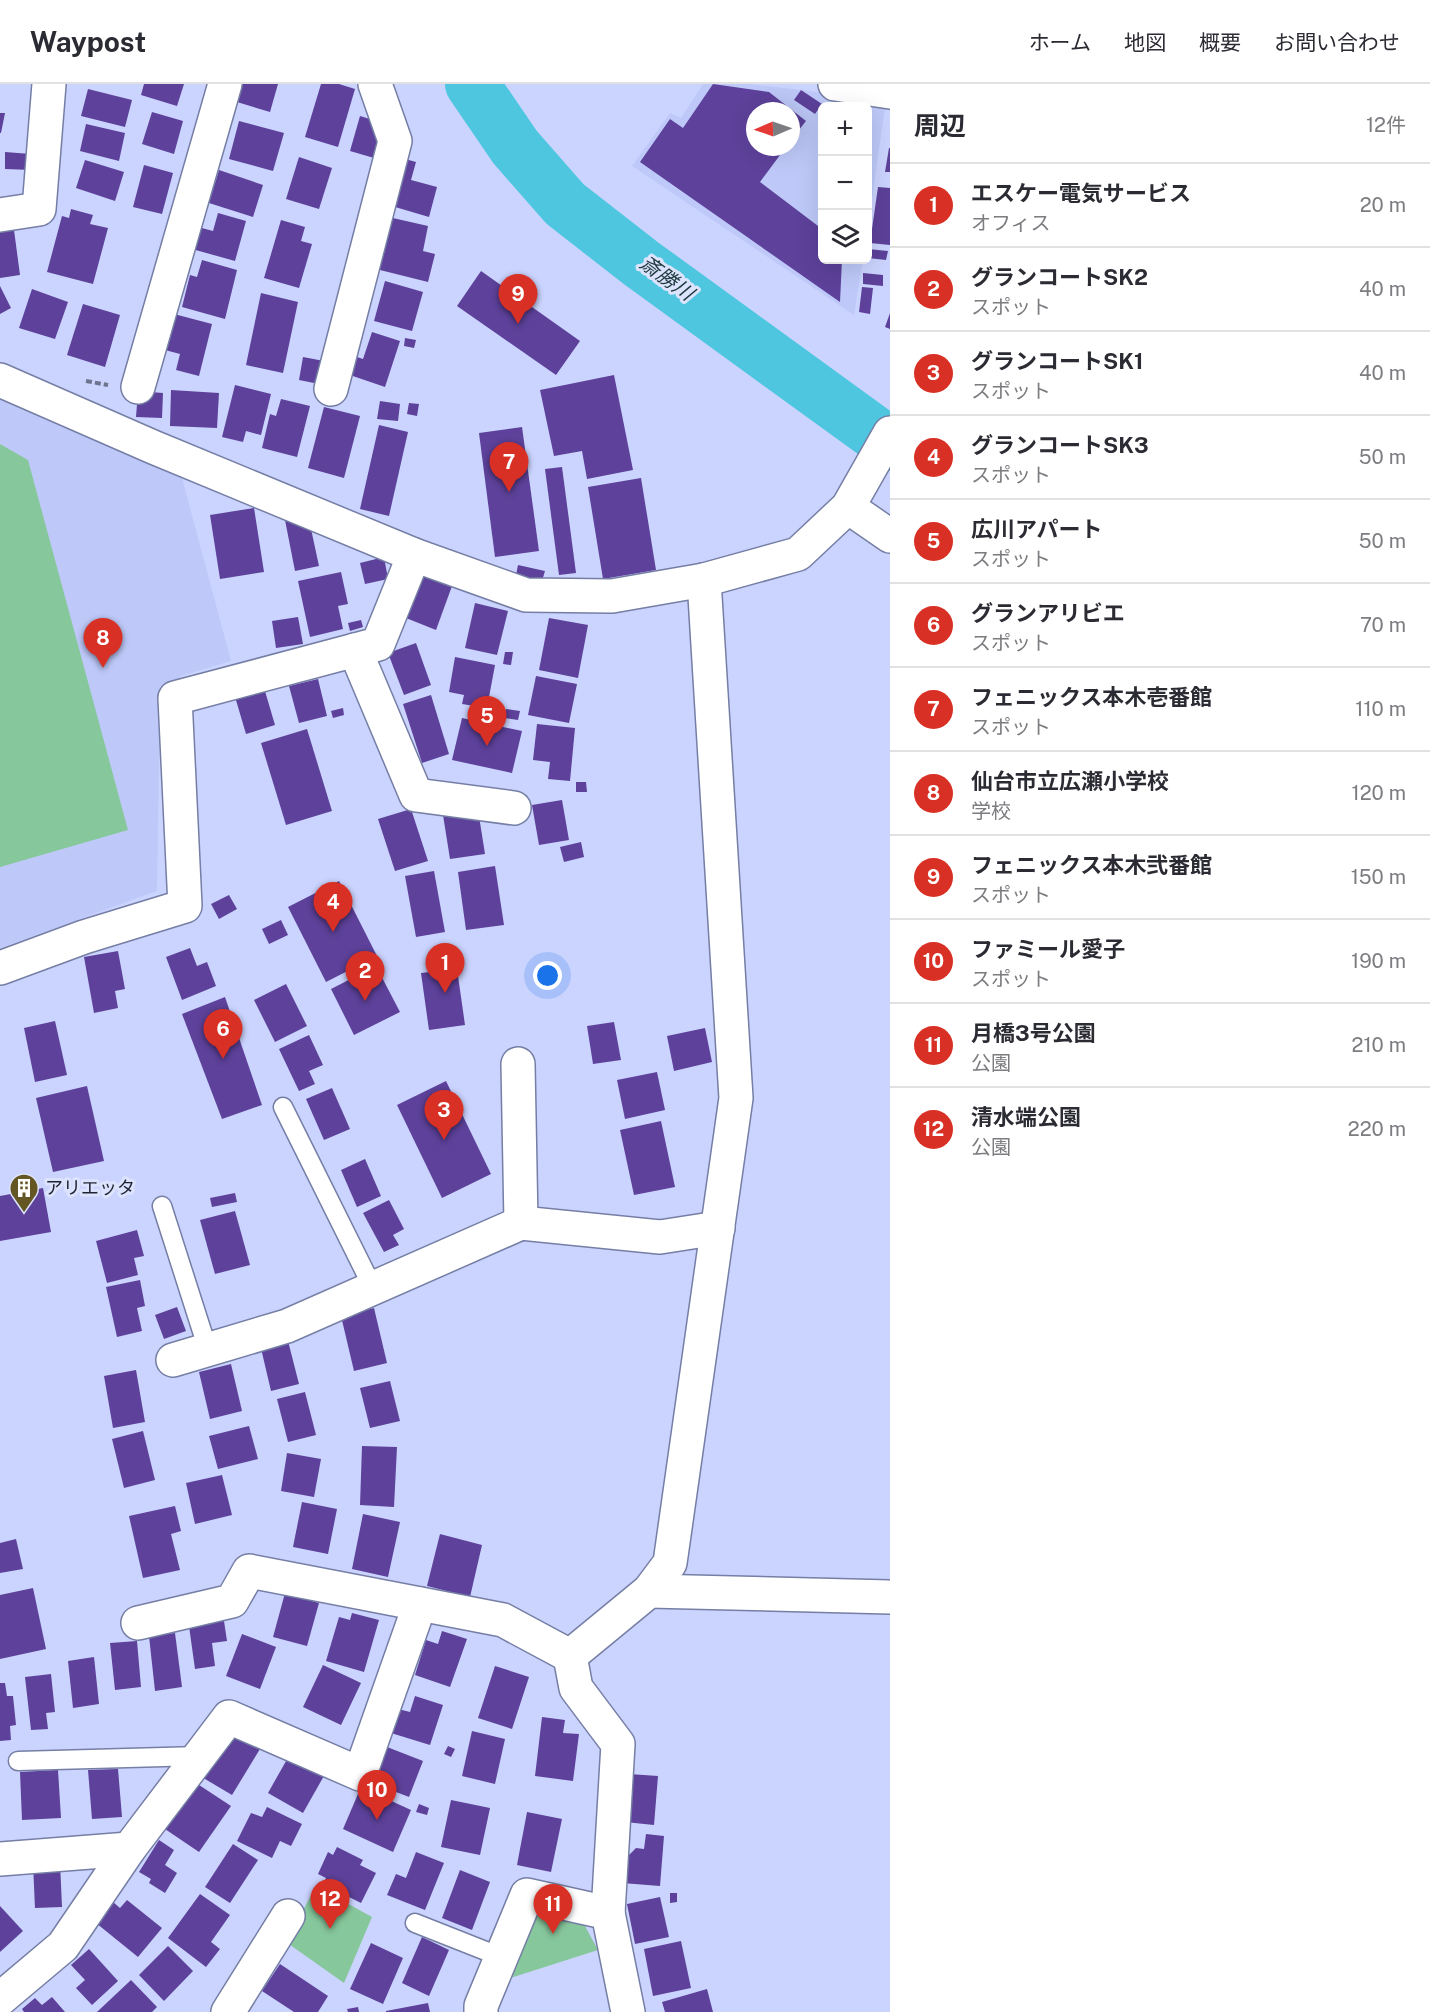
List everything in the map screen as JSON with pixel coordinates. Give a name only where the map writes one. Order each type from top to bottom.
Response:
[{"type":"street","points":[[0,215],[39,209],[49,84]]},
{"type":"street","points":[[138,387],[225,84]]},
{"type":"street","points":[[331,389],[395,141],[375,84]]},
{"type":"street","points":[[835,84],[890,92]]},
{"type":"street","points":[[0,380],[153,447],[414,555],[526,595],[612,596],[704,580],[798,554],[848,507],[890,433]]},
{"type":"street","points":[[848,507],[890,536]]},
{"type":"street","points":[[0,968],[84,937],[185,906],[175,698],[378,644],[414,555]]},
{"type":"street","points":[[570,1656],[649,1591],[670,1563],[736,1098],[704,580]]},
{"type":"street","points":[[356,650],[416,795],[514,808]]},
{"type":"street","points":[[518,1064],[521,1223]]},
{"type":"street","points":[[173,1360],[287,1326],[521,1223],[660,1237],[718,1228]]},
{"type":"street","points":[[138,1623],[232,1602],[249,1571],[503,1620],[570,1656]]},
{"type":"street","points":[[649,1591],[890,1597]]},
{"type":"street","points":[[0,2000],[63,1946],[129,1849],[229,1717],[360,1774],[420,1604]]},
{"type":"street","points":[[570,1656],[576,1688],[618,1744],[608,1913],[628,2012]]},
{"type":"street","points":[[0,1859],[129,1849]]},
{"type":"street","points":[[481,2012],[481,2006],[527,1895],[608,1913]]},
{"type":"street","points":[[228,2012],[288,1916]]},
{"type":"lane","points":[[283,1107],[373,1288]]},
{"type":"lane","points":[[162,1206],[208,1350]]},
{"type":"lane","points":[[18,1761],[200,1756]]},
{"type":"lane","points":[[415,1923],[501,1957]]},
{"type":"shaded area","points":[[703,84],[749,84],[886,100],[872,199],[872,102],[818,102],[818,264],[862,264],[854,315],[632,166],[670,113],[681,118]]},
{"type":"shaded area","points":[[0,394],[182,478],[231,661],[181,676],[160,707],[157,891],[0,948]]},
{"type":"green space","points":[[0,444],[28,460],[128,830],[0,867]]},
{"type":"green space","points":[[316,1886],[372,1917],[344,1983],[286,1942]]},
{"type":"green space","points":[[544,1905],[578,1913],[598,1950],[501,1981],[523,1918]]},
{"type":"building","points":[[144,84],[184,84],[177,106],[141,95]]},
{"type":"building","points":[[242,84],[278,84],[270,112],[237,102]]},
{"type":"building","points":[[321,84],[339,84],[355,89],[338,147],[305,137]]},
{"type":"building","points":[[713,84],[769,92],[782,102],[746,102],[746,156],[779,156],[760,182],[818,226],[818,264],[842,264],[840,302],[640,162],[670,119],[683,128]]},
{"type":"building","points":[[88,89],[132,100],[125,127],[81,116]]},
{"type":"building","points":[[801,90],[819,102],[818,110],[815,114],[794,100]]},
{"type":"building","points":[[152,112],[183,121],[174,154],[142,144]]},
{"type":"building","points":[[0,113],[5,113],[1,133],[0,133]]},
{"type":"building","points":[[360,116],[383,123],[374,158],[350,151]]},
{"type":"building","points":[[800,116],[806,121],[800,129]]},
{"type":"building","points":[[239,121],[284,133],[273,171],[229,159]]},
{"type":"building","points":[[86,124],[125,133],[119,161],[80,151]]},
{"type":"building","points":[[889,148],[890,172],[885,172]]},
{"type":"building","points":[[5,152],[31,154],[31,170],[5,169]]},
{"type":"building","points":[[299,157],[332,168],[319,209],[286,199]]},
{"type":"building","points":[[398,157],[416,162],[411,180],[437,187],[429,217],[385,204]]},
{"type":"building","points":[[85,160],[124,172],[115,201],[76,188]]},
{"type":"building","points":[[144,165],[173,173],[162,214],[133,207]]},
{"type":"building","points":[[219,170],[263,185],[253,217],[209,203]]},
{"type":"building","points":[[878,187],[890,188],[890,245],[872,243]]},
{"type":"building","points":[[71,209],[93,215],[90,224],[108,228],[93,284],[47,272],[62,216],[69,218]]},
{"type":"building","points":[[218,213],[246,221],[235,261],[192,249],[198,227],[213,231]]},
{"type":"building","points":[[384,216],[428,226],[423,251],[435,254],[428,282],[372,268]]},
{"type":"building","points":[[281,220],[305,227],[301,241],[312,244],[299,288],[264,278]]},
{"type":"building","points":[[14,230],[20,275],[0,278],[0,232]]},
{"type":"building","points":[[872,249],[888,251],[886,260],[872,258]]},
{"type":"building","points":[[202,260],[237,270],[225,319],[182,307],[190,275],[197,277]]},
{"type":"building","points":[[481,271],[580,341],[556,375],[457,306]]},
{"type":"building","points":[[863,273],[883,275],[883,286],[863,284]]},
{"type":"building","points":[[385,281],[423,292],[412,331],[374,321]]},
{"type":"building","points":[[0,286],[11,308],[0,314]]},
{"type":"building","points":[[862,287],[873,288],[870,314],[859,312]]},
{"type":"building","points":[[32,289],[68,302],[55,339],[19,328]]},
{"type":"building","points":[[261,293],[298,302],[283,373],[246,365]]},
{"type":"building","points":[[83,304],[120,315],[105,367],[67,355]]},
{"type":"building","points":[[890,313],[890,329],[885,327]]},
{"type":"building","points":[[174,314],[212,324],[199,376],[176,370],[180,354],[165,350]]},
{"type":"building","points":[[372,332],[400,341],[385,387],[347,374],[354,356],[363,359]]},
{"type":"building","points":[[405,338],[416,340],[414,348],[404,346]]},
{"type":"building","points":[[303,357],[324,361],[319,384],[299,380]]},
{"type":"building","points":[[614,375],[633,470],[587,479],[582,451],[554,456],[540,390]]},
{"type":"building","points":[[235,385],[271,394],[261,435],[246,431],[243,442],[222,437]]},
{"type":"building","points":[[171,390],[219,393],[217,428],[170,426]]},
{"type":"building","points":[[138,391],[163,393],[162,418],[136,417]]},
{"type":"building","points":[[281,399],[310,406],[297,457],[262,448],[270,414],[276,416]]},
{"type":"building","points":[[380,401],[400,404],[398,421],[377,419]]},
{"type":"building","points":[[409,403],[419,404],[417,416],[407,414]]},
{"type":"building","points":[[324,407],[360,416],[344,478],[308,468]]},
{"type":"building","points":[[379,425],[408,432],[389,516],[360,509]]},
{"type":"building","points":[[522,427],[539,551],[495,557],[479,433]]},
{"type":"building","points":[[562,467],[576,573],[559,575],[545,469]]},
{"type":"building","points":[[641,478],[656,570],[603,579],[588,487]]},
{"type":"building","points":[[254,508],[264,572],[220,579],[210,515]]},
{"type":"building","points":[[308,515],[319,566],[295,571],[285,520]]},
{"type":"building","points":[[384,557],[388,579],[365,584],[360,563]]},
{"type":"building","points":[[518,565],[545,571],[542,581],[516,575]]},
{"type":"building","points":[[341,572],[348,604],[338,606],[343,629],[310,637],[298,581]]},
{"type":"building","points":[[423,575],[452,586],[436,630],[406,618]]},
{"type":"building","points":[[475,603],[508,611],[497,655],[465,648]]},
{"type":"building","points":[[298,617],[303,644],[276,648],[272,621]]},
{"type":"building","points":[[549,618],[588,625],[578,678],[539,670]]},
{"type":"building","points":[[361,620],[363,627],[350,631],[348,623]]},
{"type":"building","points":[[416,643],[431,685],[404,695],[388,653]]},
{"type":"building","points":[[505,652],[513,652],[511,665],[503,664]]},
{"type":"building","points":[[455,657],[495,665],[487,708],[462,704],[464,695],[449,692]]},
{"type":"building","points":[[536,676],[577,684],[569,723],[528,715]]},
{"type":"building","points":[[318,679],[327,716],[299,723],[289,686]]},
{"type":"building","points":[[262,681],[275,725],[246,734],[233,690]]},
{"type":"building","points":[[431,695],[449,754],[422,763],[403,704]]},
{"type":"building","points":[[343,708],[344,715],[333,718],[331,711]]},
{"type":"building","points":[[506,709],[520,711],[518,720],[504,718]]},
{"type":"building","points":[[462,718],[522,731],[512,773],[452,760]]},
{"type":"building","points":[[537,724],[575,728],[570,781],[548,779],[550,762],[533,760]]},
{"type":"building","points":[[307,729],[332,811],[286,825],[261,743]]},
{"type":"building","points":[[576,782],[586,782],[587,792],[576,792]]},
{"type":"building","points":[[562,800],[569,840],[539,845],[532,805]]},
{"type":"building","points":[[411,809],[428,861],[395,871],[378,819]]},
{"type":"building","points":[[478,810],[485,854],[450,859],[443,815]]},
{"type":"building","points":[[581,842],[584,857],[564,862],[560,847]]},
{"type":"building","points":[[495,866],[504,925],[466,930],[458,872]]},
{"type":"building","points":[[434,871],[445,932],[416,937],[405,876]]},
{"type":"building","points":[[339,881],[377,956],[326,982],[288,907]]},
{"type":"building","points":[[229,895],[237,909],[219,919],[211,904]]},
{"type":"building","points":[[281,920],[288,935],[269,944],[262,929]]},
{"type":"building","points":[[190,948],[197,966],[207,962],[216,986],[182,1000],[166,957]]},
{"type":"building","points":[[118,951],[125,989],[115,991],[118,1008],[94,1013],[84,957]]},
{"type":"building","points":[[376,966],[400,1012],[354,1035],[331,989]]},
{"type":"building","points":[[457,969],[465,1025],[429,1030],[421,973]]},
{"type":"building","points":[[286,984],[307,1026],[275,1042],[254,1000]]},
{"type":"building","points":[[225,997],[262,1105],[222,1119],[182,1014]]},
{"type":"building","points":[[55,1021],[67,1075],[35,1082],[24,1028]]},
{"type":"building","points":[[614,1022],[621,1060],[593,1064],[587,1026]]},
{"type":"building","points":[[705,1028],[712,1062],[674,1071],[667,1036]]},
{"type":"building","points":[[309,1035],[323,1065],[309,1071],[315,1084],[299,1091],[279,1049]]},
{"type":"building","points":[[657,1072],[665,1110],[625,1119],[617,1080]]},
{"type":"building","points":[[446,1081],[491,1174],[442,1198],[397,1105]]},
{"type":"building","points":[[87,1086],[104,1161],[53,1172],[36,1098]]},
{"type":"building","points":[[332,1088],[350,1129],[324,1140],[306,1099]]},
{"type":"building","points":[[661,1121],[675,1187],[634,1195],[620,1130]]},
{"type":"building","points":[[365,1159],[381,1196],[357,1207],[341,1170]]},
{"type":"building","name":"アリエッタ","points":[[43,1188],[51,1232],[0,1241],[0,1196]]},
{"type":"building","points":[[235,1193],[237,1202],[212,1207],[210,1198]]},
{"type":"building","points":[[389,1200],[404,1229],[393,1235],[399,1245],[384,1252],[363,1213]]},
{"type":"building","points":[[235,1211],[250,1265],[215,1274],[200,1220]]},
{"type":"building","points":[[137,1230],[144,1256],[134,1258],[138,1275],[107,1283],[96,1241]]},
{"type":"building","points":[[140,1280],[145,1306],[137,1308],[142,1331],[117,1337],[106,1287]]},
{"type":"building","points":[[177,1307],[186,1331],[164,1339],[155,1315]]},
{"type":"building","points":[[374,1308],[387,1363],[354,1371],[341,1316]]},
{"type":"building","points":[[287,1337],[299,1384],[271,1391],[260,1344]]},
{"type":"building","points":[[231,1364],[242,1411],[210,1419],[199,1372]]},
{"type":"building","points":[[136,1370],[145,1422],[113,1428],[104,1376]]},
{"type":"building","points":[[390,1381],[400,1421],[370,1428],[360,1388]]},
{"type":"building","points":[[305,1392],[316,1435],[288,1442],[277,1399]]},
{"type":"building","points":[[249,1426],[258,1459],[218,1469],[209,1436]]},
{"type":"building","points":[[143,1431],[155,1480],[124,1488],[112,1439]]},
{"type":"building","points":[[362,1446],[397,1447],[394,1507],[360,1505]]},
{"type":"building","points":[[287,1453],[321,1459],[314,1497],[281,1491]]},
{"type":"building","points":[[222,1475],[232,1515],[195,1524],[186,1483]]},
{"type":"building","points":[[302,1502],[337,1509],[328,1554],[293,1547]]},
{"type":"building","points":[[175,1506],[181,1531],[171,1534],[180,1570],[143,1578],[129,1516]]},
{"type":"building","points":[[363,1514],[400,1522],[388,1577],[352,1569]]},
{"type":"building","points":[[440,1534],[482,1545],[470,1597],[427,1586]]},
{"type":"building","points":[[16,1539],[23,1569],[0,1573],[0,1543]]},
{"type":"building","points":[[33,1588],[46,1649],[0,1659],[0,1595]]},
{"type":"building","points":[[285,1593],[319,1603],[307,1646],[273,1637]]},
{"type":"building","points":[[352,1613],[379,1620],[364,1672],[326,1661],[339,1617],[350,1620]]},
{"type":"building","points":[[224,1621],[227,1641],[212,1643],[215,1666],[195,1669],[189,1626]]},
{"type":"building","points":[[442,1631],[467,1639],[450,1687],[415,1675],[426,1640],[438,1644]]},
{"type":"building","points":[[175,1633],[182,1687],[155,1691],[149,1636]]},
{"type":"building","points":[[242,1634],[276,1647],[260,1689],[226,1676]]},
{"type":"building","points":[[137,1641],[141,1687],[115,1690],[110,1643]]},
{"type":"building","points":[[94,1657],[99,1704],[73,1708],[68,1661]]},
{"type":"building","points":[[323,1665],[361,1683],[341,1725],[303,1707]]},
{"type":"building","points":[[495,1666],[529,1677],[512,1729],[478,1718]]},
{"type":"building","points":[[51,1674],[55,1712],[46,1713],[48,1729],[31,1730],[25,1677]]},
{"type":"building","points":[[0,1683],[5,1683],[7,1696],[13,1696],[16,1725],[10,1726],[11,1740],[0,1741]]},
{"type":"building","points":[[415,1696],[443,1705],[430,1745],[391,1733],[398,1709],[410,1712]]},
{"type":"building","points":[[542,1717],[565,1720],[563,1733],[579,1734],[573,1781],[535,1776]]},
{"type":"building","points":[[228,1730],[260,1749],[232,1795],[200,1776]]},
{"type":"building","points":[[472,1731],[505,1739],[495,1784],[462,1776]]},
{"type":"building","points":[[448,1746],[455,1749],[451,1757],[444,1754]]},
{"type":"building","points":[[387,1747],[423,1761],[409,1797],[373,1783]]},
{"type":"building","points":[[290,1754],[325,1774],[303,1813],[268,1793]]},
{"type":"building","points":[[118,1769],[122,1817],[92,1819],[88,1770]]},
{"type":"building","points":[[58,1770],[61,1818],[22,1820],[20,1772]]},
{"type":"building","points":[[629,1774],[658,1776],[654,1825],[625,1822]]},
{"type":"building","points":[[196,1783],[231,1806],[199,1852],[165,1829]]},
{"type":"building","points":[[361,1787],[411,1810],[393,1852],[343,1829]]},
{"type":"building","points":[[451,1800],[490,1808],[480,1855],[441,1847]]},
{"type":"building","points":[[419,1804],[429,1808],[427,1815],[416,1812]]},
{"type":"building","points":[[267,1807],[302,1824],[291,1846],[280,1841],[272,1858],[237,1841],[251,1813],[262,1817]]},
{"type":"building","points":[[527,1812],[562,1819],[551,1872],[517,1865]]},
{"type":"building","points":[[646,1834],[664,1836],[660,1886],[622,1883],[624,1860],[636,1848],[644,1849]]},
{"type":"building","points":[[159,1840],[174,1850],[165,1865],[177,1873],[165,1893],[149,1883],[151,1879],[139,1872]]},
{"type":"building","points":[[233,1844],[258,1860],[230,1903],[205,1887]]},
{"type":"building","points":[[337,1847],[363,1860],[360,1865],[376,1873],[361,1903],[323,1884],[326,1878],[318,1874],[328,1852],[333,1855]]},
{"type":"building","points":[[416,1852],[444,1863],[425,1910],[387,1895],[396,1874],[406,1878]]},
{"type":"building","points":[[60,1863],[62,1907],[35,1908],[33,1864]]},
{"type":"building","points":[[460,1870],[490,1882],[472,1930],[442,1918]]},
{"type":"building","points":[[670,1893],[677,1893],[677,1902],[670,1903]]},
{"type":"building","points":[[200,1894],[230,1915],[211,1942],[220,1949],[206,1967],[168,1938]]},
{"type":"building","points":[[660,1897],[669,1937],[635,1944],[627,1904]]},
{"type":"building","points":[[127,1900],[162,1928],[138,1957],[96,1923],[113,1902],[120,1908]]},
{"type":"building","points":[[0,1906],[23,1931],[0,1952]]},
{"type":"building","points":[[422,1937],[449,1950],[429,1996],[402,1983]]},
{"type":"building","points":[[681,1941],[691,1988],[653,1996],[644,1949]]},
{"type":"building","points":[[371,1943],[403,1958],[383,2004],[350,1989]]},
{"type":"building","points":[[168,1946],[193,1971],[164,2001],[139,1975]]},
{"type":"building","points":[[89,1949],[118,1981],[92,2005],[76,1988],[85,1980],[71,1965]]},
{"type":"building","points":[[280,1964],[328,1996],[318,2012],[294,2012],[262,1991]]},
{"type":"building","points":[[131,1980],[157,2007],[152,2012],[97,2012]]},
{"type":"building","points":[[707,1989],[713,2012],[665,2012],[662,2002]]},
{"type":"building","points":[[52,1997],[65,2012],[24,2012],[22,2009],[35,1998],[42,2005]]},
{"type":"building","points":[[428,2003],[430,2012],[386,2012],[386,2011]]},
{"type":"building","points":[[358,2007],[359,2012],[348,2012],[347,2009]]},
{"type":"waterway","name":"斎勝川","points":[[472,84],[515,147],[565,204],[642,264],[890,444]]},
{"type":"place","name":"フェニックス本木弐番館","points":[[518,324]]},
{"type":"place","name":"フェニックス本木壱番館","points":[[509,492]]},
{"type":"place","name":"仙台市立広瀬小学校","points":[[103,668]]},
{"type":"place","name":"広川アパート","points":[[487,746]]},
{"type":"place","name":"グランコートSK3","points":[[333,932]]},
{"type":"place","name":"エスケー電気サービス","points":[[445,993]]},
{"type":"place","name":"グランコートSK2","points":[[365,1001]]},
{"type":"place","name":"グランアリビエ","points":[[223,1059]]},
{"type":"place","name":"グランコートSK1","points":[[444,1140]]},
{"type":"place","name":"アリエッタ","points":[[24,1214]]},
{"type":"place","name":"ファミール愛子","points":[[377,1820]]},
{"type":"place","name":"清水端公園","points":[[330,1929]]},
{"type":"place","name":"月橋3号公園","points":[[553,1934]]}]
